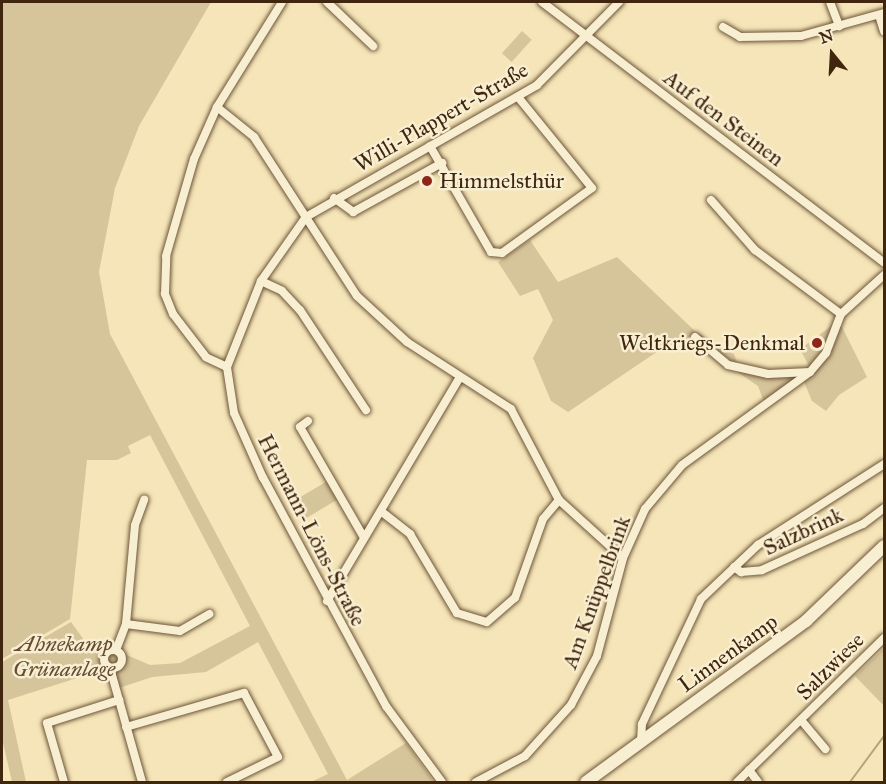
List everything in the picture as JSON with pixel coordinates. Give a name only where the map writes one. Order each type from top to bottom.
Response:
[{"type":"main road","name":"Linnenkamp","points":[[586,783],[806,621],[885,546]]},
{"type":"street","points":[[227,367],[206,357],[173,314],[165,294],[166,256],[194,159],[217,107],[282,2]]},
{"type":"street","points":[[327,2],[373,46]]},
{"type":"street","name":"Auf den Steinen","points":[[542,2],[885,263]]},
{"type":"street","name":"Willi-Plappert-Straße","points":[[227,367],[261,281],[306,217],[334,198],[518,98],[555,71],[619,2]]},
{"type":"street","points":[[830,2],[839,26]]},
{"type":"street","points":[[723,27],[740,37],[771,37],[839,26],[882,14],[885,31]]},
{"type":"street","points":[[430,146],[491,252],[502,253],[578,201],[592,188],[518,98]]},
{"type":"street","points":[[217,107],[254,137],[357,296],[459,380],[511,409],[559,500],[591,535],[623,558]]},
{"type":"street","name":"Willi-Plappert-Straße","points":[[334,198],[346,212],[356,212],[442,164]]},
{"type":"street","points":[[711,200],[755,250],[841,314],[885,275]]},
{"type":"street","points":[[261,281],[282,291],[300,310],[366,410]]},
{"type":"street","name":"Am Knüppelbrink","points":[[476,783],[525,756],[571,705],[597,656],[623,558],[645,509],[682,465],[810,372],[826,353],[841,314]]},
{"type":"street","points":[[695,337],[728,365],[768,374],[810,372]]},
{"type":"street","name":"Hermann-Löns-Straße","points":[[227,367],[234,413],[246,442],[327,601],[386,706],[442,783]]},
{"type":"street","points":[[327,601],[459,380]]},
{"type":"street","points":[[308,421],[300,427],[364,538]]},
{"type":"street","points":[[641,741],[642,724],[685,623],[734,567],[771,535],[885,464]]},
{"type":"street","points":[[142,783],[110,668],[122,664],[116,651],[126,624],[135,525],[144,500]]},
{"type":"street","points":[[382,512],[410,534],[457,613],[487,622],[514,598],[543,519],[559,500]]},
{"type":"street","name":"Salzbrink","points":[[734,567],[741,572],[762,570],[863,524],[885,508]]},
{"type":"street","points":[[126,624],[180,631],[210,614]]},
{"type":"street","name":"Salzwiese","points":[[737,783],[885,638]]},
{"type":"street","points":[[126,727],[244,693],[278,757],[227,783]]},
{"type":"street","points":[[64,783],[47,723],[119,700]]},
{"type":"street","name":"Salzwiese","points":[[801,720],[825,749]]},
{"type":"street","points":[[749,770],[758,783]]},
{"type":"green space","name":"Ahnekamp Grünanlage","points":[[2,2],[211,2],[139,126],[115,188],[99,272],[110,334],[347,780],[406,743],[434,782],[311,782],[328,774],[258,642],[206,672],[152,677],[119,688],[96,672],[8,700],[26,782],[12,782],[2,738],[2,662],[71,622],[84,640],[119,644],[127,655],[150,665],[180,663],[250,626],[150,435],[128,446],[131,453],[117,460],[87,460],[70,619],[2,659]]},
{"type":"green space","points":[[522,31],[532,40],[512,62],[502,53]]},
{"type":"green space","points":[[530,240],[558,282],[617,257],[696,332],[734,354],[738,365],[694,335],[658,351],[568,412],[551,401],[533,358],[553,320],[538,289],[520,296],[498,262]]},
{"type":"green space","points":[[834,324],[842,327],[867,377],[839,395],[826,411],[812,401],[804,382],[810,368],[800,349]]},
{"type":"green space","points":[[730,367],[804,374],[764,402],[758,386]]},
{"type":"green space","points":[[329,480],[340,498],[306,518],[296,500]]},
{"type":"green space","points":[[884,648],[884,706],[855,676]]},
{"type":"waterway","points":[[850,782],[884,736]]},
{"type":"place","name":"Himmelsthür","points":[[427,181]]},
{"type":"place","name":"Weltkriegs-Denkmal","points":[[817,343]]}]
